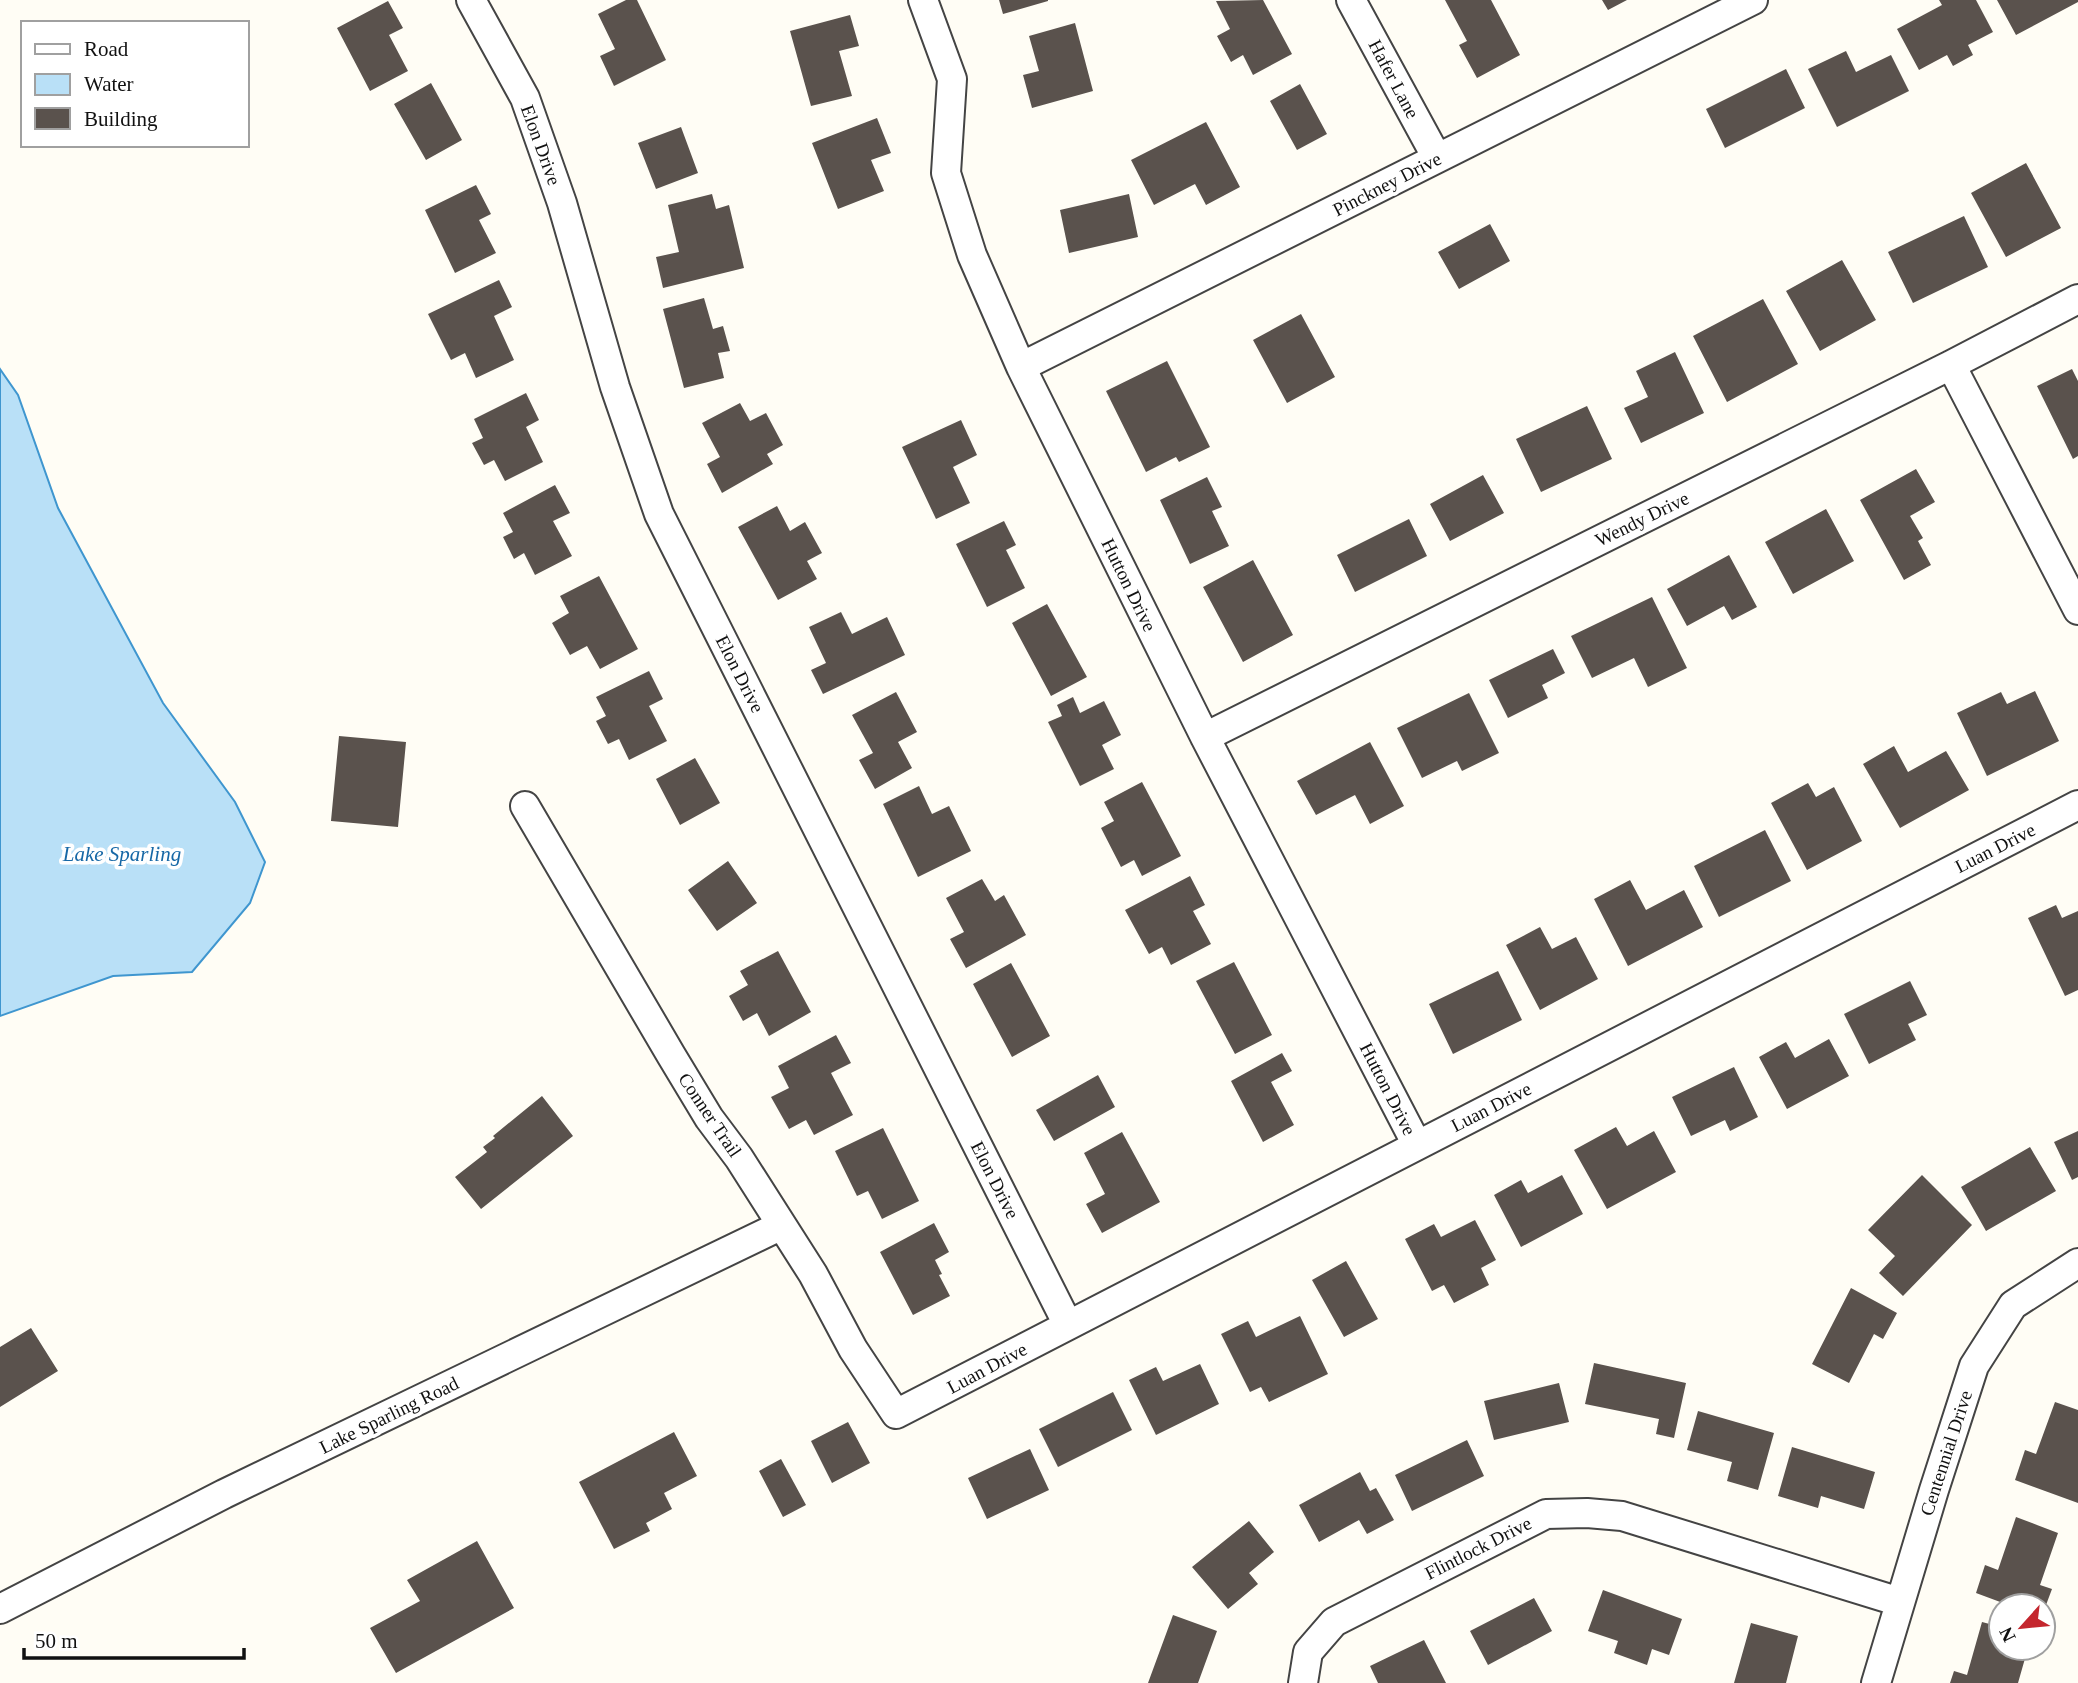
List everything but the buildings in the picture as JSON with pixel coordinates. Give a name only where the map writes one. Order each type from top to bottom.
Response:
[{"type":"street","name":"Elon Drive","points":[[471,0],[525,98],[562,204],[615,387],[659,514],[1068,1325]]},
{"type":"street","name":"Hutton Drive","points":[[923,0],[952,79],[946,173],[972,255],[1021,367],[1205,737],[1417,1145]]},
{"type":"street","name":"Hafer Lane","points":[[1352,0],[1437,158]]},
{"type":"street","name":"Pinckney Drive","points":[[1021,367],[1753,0]]},
{"type":"street","name":"Wendy Drive","points":[[1205,737],[2078,299]]},
{"type":"street","points":[[1951,365],[2078,610]]},
{"type":"street","name":"Luan Drive","points":[[904,1412],[2078,805]]},
{"type":"street","name":"Conner Trail","points":[[525,806],[709,1118],[739,1158],[813,1274],[853,1349],[896,1414],[904,1412]]},
{"type":"street","name":"Lake Sparling Road","points":[[0,1609],[224,1494],[780,1226]]},
{"type":"street","name":"Centennial Drive","points":[[1876,1683],[1974,1366],[2013,1305],[2061,1271],[2078,1263]]},
{"type":"street","name":"Flintlock Drive","points":[[1303,1683],[1308,1651],[1334,1622],[1546,1514],[1622,1516],[1900,1602]]},
{"type":"water","name":"Lake Sparling","points":[[0,369],[18,395],[58,508],[163,703],[235,802],[265,862],[250,903],[192,972],[113,976],[0,1016]]}]
